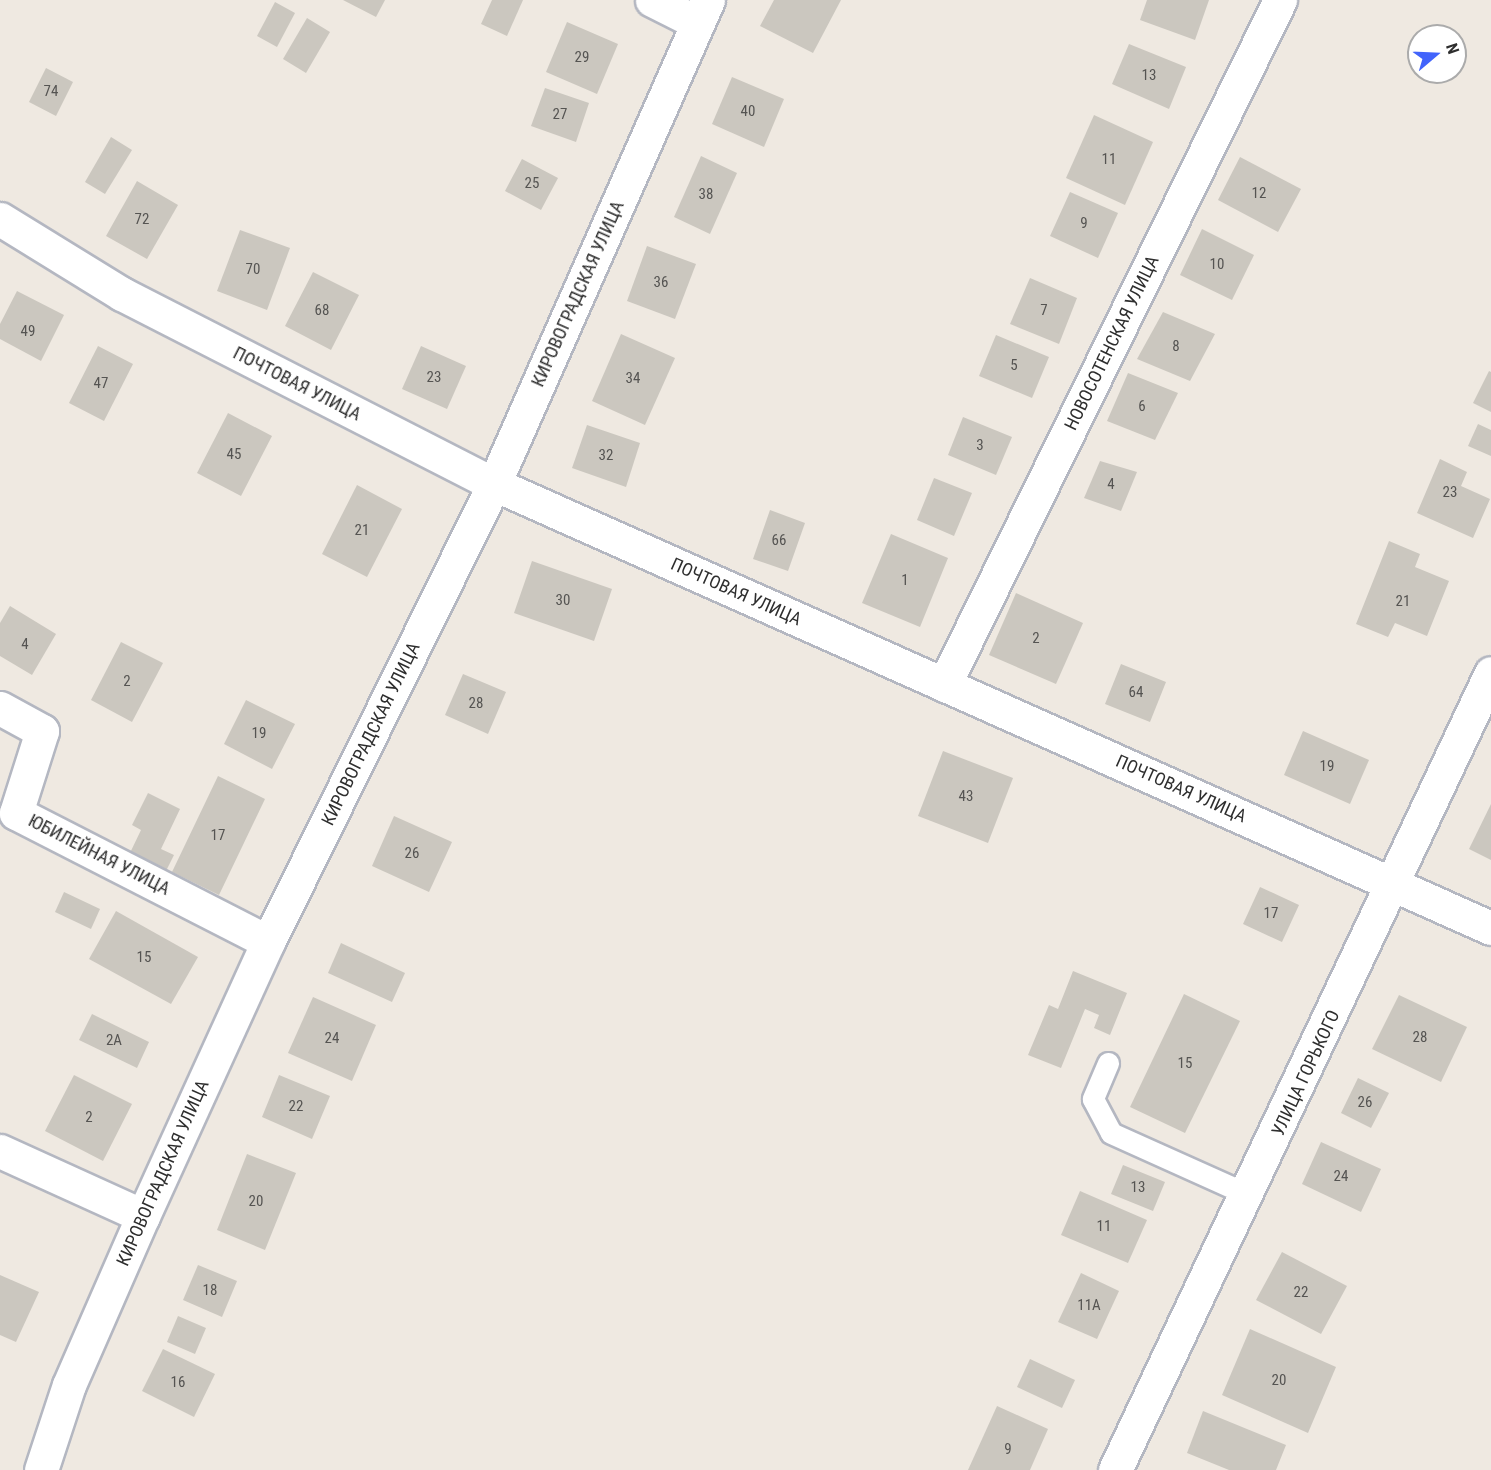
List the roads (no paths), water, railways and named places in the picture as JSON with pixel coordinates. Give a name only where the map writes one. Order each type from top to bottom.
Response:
[{"type":"street","points":[[651,0],[703,12]]},
{"type":"street","name":"НОВОСОТЕНСКАЯ УЛИЦА","points":[[944,685],[1280,0]]},
{"type":"street","name":"КИРОВОГРАДСКАЯ УЛИЦА","points":[[41,1470],[69,1385],[143,1216],[268,942],[494,484],[703,12]]},
{"type":"street","name":"ПОЧТОВАЯ УЛИЦА","points":[[0,219],[122,294],[494,484],[1395,883],[1491,928]]},
{"type":"street","name":"УЛИЦА ГОРЬКОГО","points":[[1115,1470],[1249,1195],[1491,674]]},
{"type":"street","name":"ЮБИЛЕЙНАЯ УЛИЦА","points":[[0,708],[42,731],[16,813],[268,942]]},
{"type":"street","points":[[0,1151],[143,1216]]},
{"type":"lane","points":[[1108,1063],[1093,1099],[1111,1133],[1249,1195]]}]
